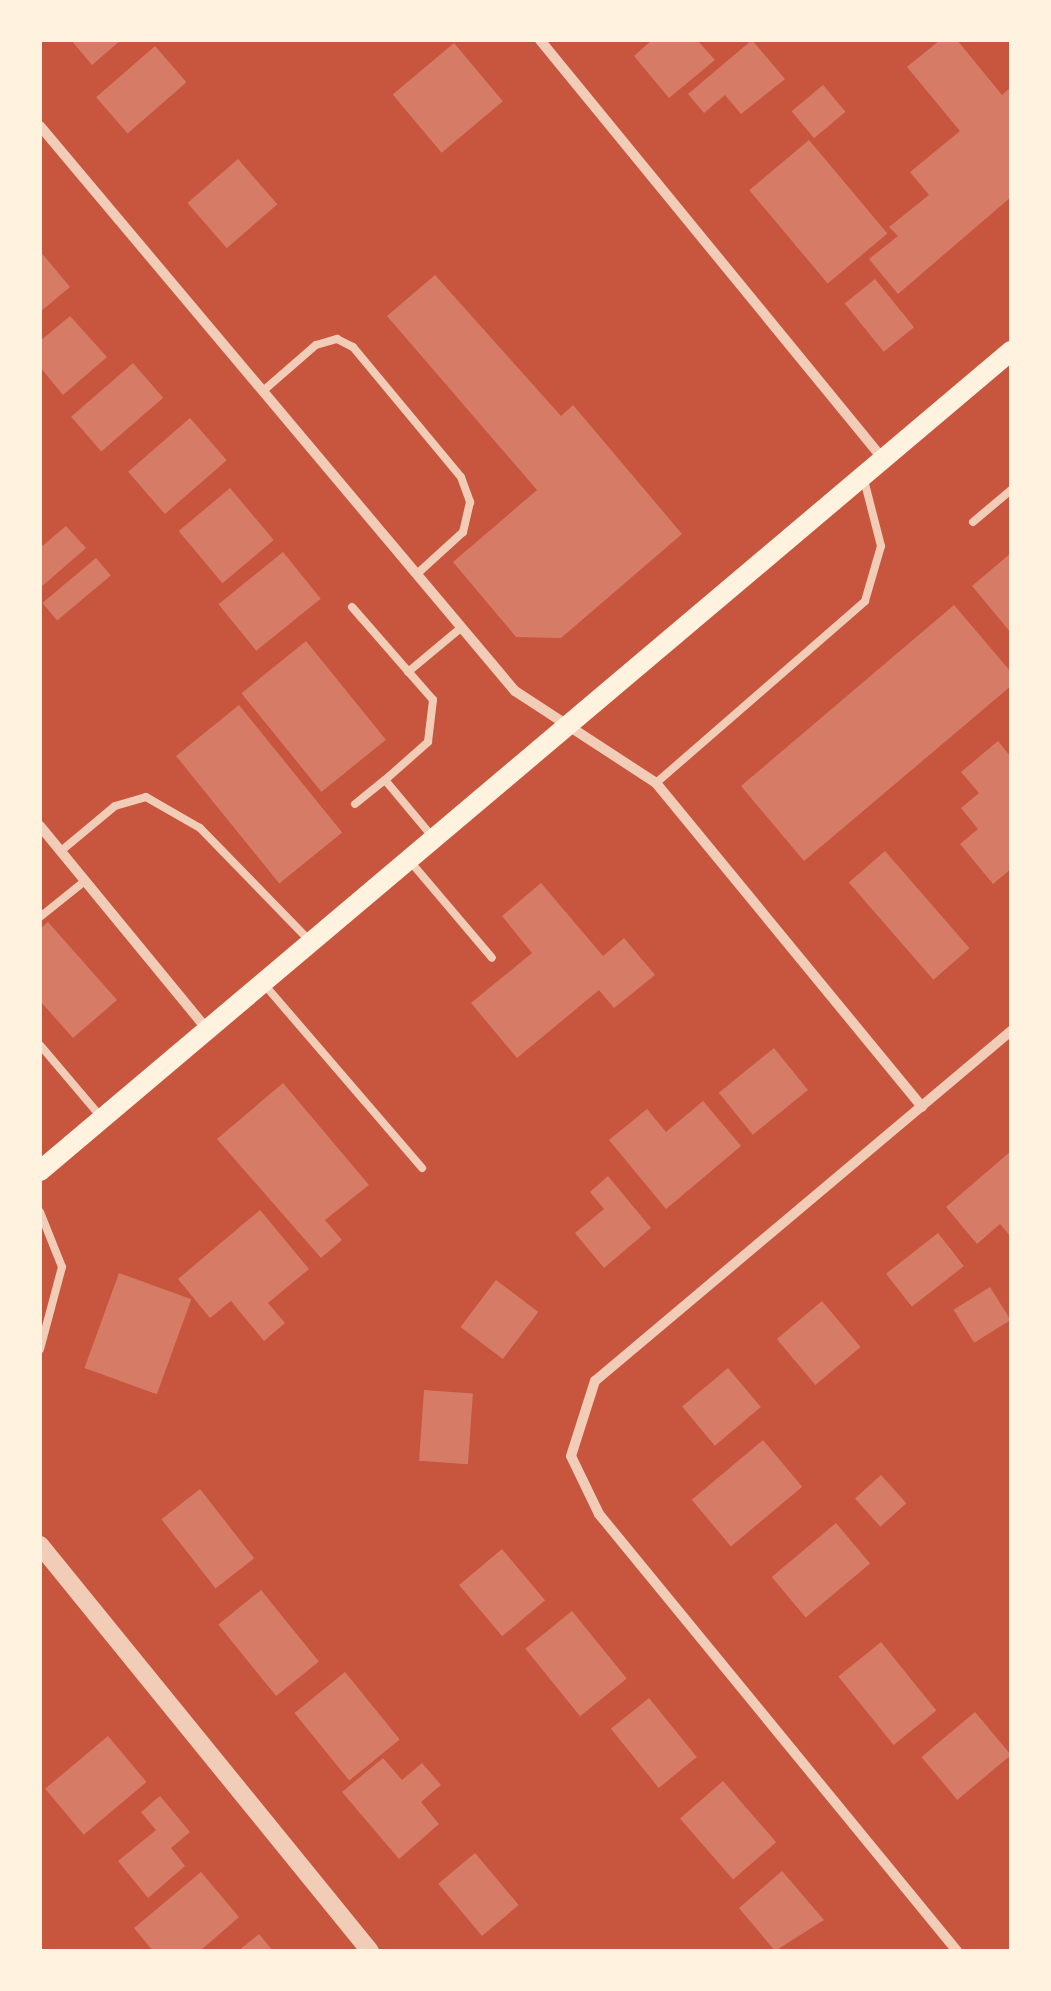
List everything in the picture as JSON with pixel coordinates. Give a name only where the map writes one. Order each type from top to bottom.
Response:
[{"type":"main road","points":[[40,1172],[884,458],[1008,359]]},
{"type":"street","points":[[540,40],[884,458]]},
{"type":"street","points":[[40,126],[516,691],[656,783],[922,1107]]},
{"type":"street","points":[[40,826],[208,1030]]},
{"type":"street","points":[[956,1951],[599,1514],[571,1456],[596,1381],[1011,1031]]},
{"type":"street","points":[[40,1545],[370,1951]]},
{"type":"lane","points":[[263,391],[316,344],[337,339],[353,347],[461,477],[470,502],[463,532],[417,574]]},
{"type":"lane","points":[[656,783],[865,601],[881,546],[863,476]]},
{"type":"lane","points":[[973,522],[1011,490]]},
{"type":"lane","points":[[352,607],[432,700],[428,742],[355,804]]},
{"type":"lane","points":[[408,672],[462,627]]},
{"type":"lane","points":[[384,780],[434,838]]},
{"type":"lane","points":[[61,851],[115,806],[156,800],[200,828],[312,942]]},
{"type":"lane","points":[[409,860],[492,958]]},
{"type":"lane","points":[[40,916],[85,880]]},
{"type":"lane","points":[[263,983],[422,1168]]},
{"type":"lane","points":[[40,1046],[103,1119]]},
{"type":"lane","points":[[40,1212],[62,1267],[40,1349]]},
{"type":"building","points":[[71,40],[121,40],[92,65]]},
{"type":"building","points":[[652,40],[697,40],[715,60],[669,98],[634,56]]},
{"type":"building","points":[[752,40],[785,79],[741,114],[725,95],[704,113],[688,94]]},
{"type":"building","points":[[940,40],[957,40],[1002,95],[1011,87],[1011,197],[898,294],[869,259],[898,236],[889,227],[929,195],[910,172],[960,131],[907,67]]},
{"type":"building","points":[[454,43],[503,101],[442,153],[393,94]]},
{"type":"building","points":[[155,46],[186,82],[128,133],[96,97]]},
{"type":"building","points":[[823,85],[845,112],[814,138],[792,111]]},
{"type":"building","points":[[809,140],[887,233],[828,284],[749,190]]},
{"type":"building","points":[[238,159],[277,204],[227,248],[187,203]]},
{"type":"building","points":[[40,251],[70,287],[40,312]]},
{"type":"building","points":[[435,275],[561,416],[573,405],[682,534],[561,638],[516,637],[453,562],[537,490],[387,316]]},
{"type":"building","points":[[875,279],[914,327],[884,352],[845,304]]},
{"type":"building","points":[[70,316],[107,357],[63,395],[40,367],[40,341]]},
{"type":"building","points":[[133,363],[163,398],[101,452],[71,417]]},
{"type":"building","points":[[190,418],[227,460],[165,514],[128,472]]},
{"type":"building","points":[[230,488],[274,540],[222,583],[179,531]]},
{"type":"building","points":[[66,526],[86,548],[40,588],[40,548]]},
{"type":"building","points":[[283,552],[321,599],[256,651],[218,604]]},
{"type":"building","points":[[1011,553],[1011,633],[972,586]]},
{"type":"building","points":[[96,558],[111,576],[57,621],[42,603]]},
{"type":"building","points":[[954,605],[1011,672],[1011,686],[804,861],[741,786]]},
{"type":"building","points":[[306,641],[386,740],[321,792],[241,693]]},
{"type":"building","points":[[239,705],[342,832],[279,883],[176,756]]},
{"type":"building","points":[[998,741],[1011,757],[1011,869],[993,884],[960,844],[978,829],[961,808],[979,793],[961,772]]},
{"type":"building","points":[[885,851],[970,948],[933,980],[849,882]]},
{"type":"building","points":[[541,883],[603,956],[624,938],[655,975],[614,1008],[599,990],[517,1058],[471,1003],[532,953],[502,916]]},
{"type":"building","points":[[48,922],[117,1000],[73,1038],[40,1001],[40,929]]},
{"type":"building","points":[[774,1048],[808,1090],[753,1135],[719,1093]]},
{"type":"building","points":[[283,1083],[369,1185],[325,1220],[342,1240],[321,1258],[217,1139]]},
{"type":"building","points":[[703,1101],[741,1146],[666,1209],[609,1140],[647,1109],[666,1132]]},
{"type":"building","points":[[1011,1151],[1011,1237],[1000,1224],[977,1244],[946,1207]]},
{"type":"building","points":[[608,1176],[651,1228],[604,1268],[575,1233],[604,1209],[590,1192]]},
{"type":"building","points":[[260,1210],[309,1269],[268,1303],[285,1323],[264,1341],[231,1301],[210,1318],[178,1279]]},
{"type":"building","points":[[938,1233],[964,1266],[912,1307],[886,1274]]},
{"type":"building","points":[[119,1273],[191,1299],[157,1394],[84,1368]]},
{"type":"building","points":[[496,1280],[538,1312],[503,1359],[460,1327]]},
{"type":"building","points":[[990,1287],[1011,1320],[974,1343],[954,1310]]},
{"type":"building","points":[[822,1301],[861,1347],[815,1385],[777,1339]]},
{"type":"building","points":[[728,1368],[761,1407],[715,1446],[682,1407]]},
{"type":"building","points":[[424,1390],[473,1393],[468,1464],[419,1461]]},
{"type":"building","points":[[763,1440],[802,1487],[731,1547],[692,1500]]},
{"type":"building","points":[[881,1475],[906,1503],[880,1527],[855,1498]]},
{"type":"building","points":[[200,1489],[254,1558],[216,1589],[161,1519]]},
{"type":"building","points":[[836,1523],[870,1564],[806,1618],[772,1577]]},
{"type":"building","points":[[502,1549],[545,1600],[502,1636],[459,1585]]},
{"type":"building","points":[[261,1590],[319,1661],[276,1696],[218,1625]]},
{"type":"building","points":[[572,1611],[627,1679],[580,1716],[525,1649]]},
{"type":"building","points":[[881,1642],[936,1710],[894,1745],[838,1677]]},
{"type":"building","points":[[345,1672],[400,1740],[349,1781],[294,1713]]},
{"type":"building","points":[[649,1698],[697,1757],[659,1788],[611,1729]]},
{"type":"building","points":[[975,1712],[1011,1755],[957,1800],[921,1757]]},
{"type":"building","points":[[108,1736],[147,1782],[84,1835],[45,1789]]},
{"type":"building","points":[[383,1758],[402,1780],[422,1763],[441,1785],[421,1802],[439,1824],[399,1859],[342,1792]]},
{"type":"building","points":[[723,1781],[776,1842],[733,1880],[680,1818]]},
{"type":"building","points":[[160,1796],[190,1832],[171,1848],[185,1866],[148,1898],[118,1861],[156,1830],[141,1812]]},
{"type":"building","points":[[475,1853],[519,1905],[482,1936],[438,1884]]},
{"type":"building","points":[[782,1871],[824,1920],[775,1951],[739,1908]]},
{"type":"building","points":[[201,1872],[239,1917],[200,1951],[153,1951],[134,1928]]},
{"type":"building","points":[[259,1934],[273,1951],[238,1951]]}]
